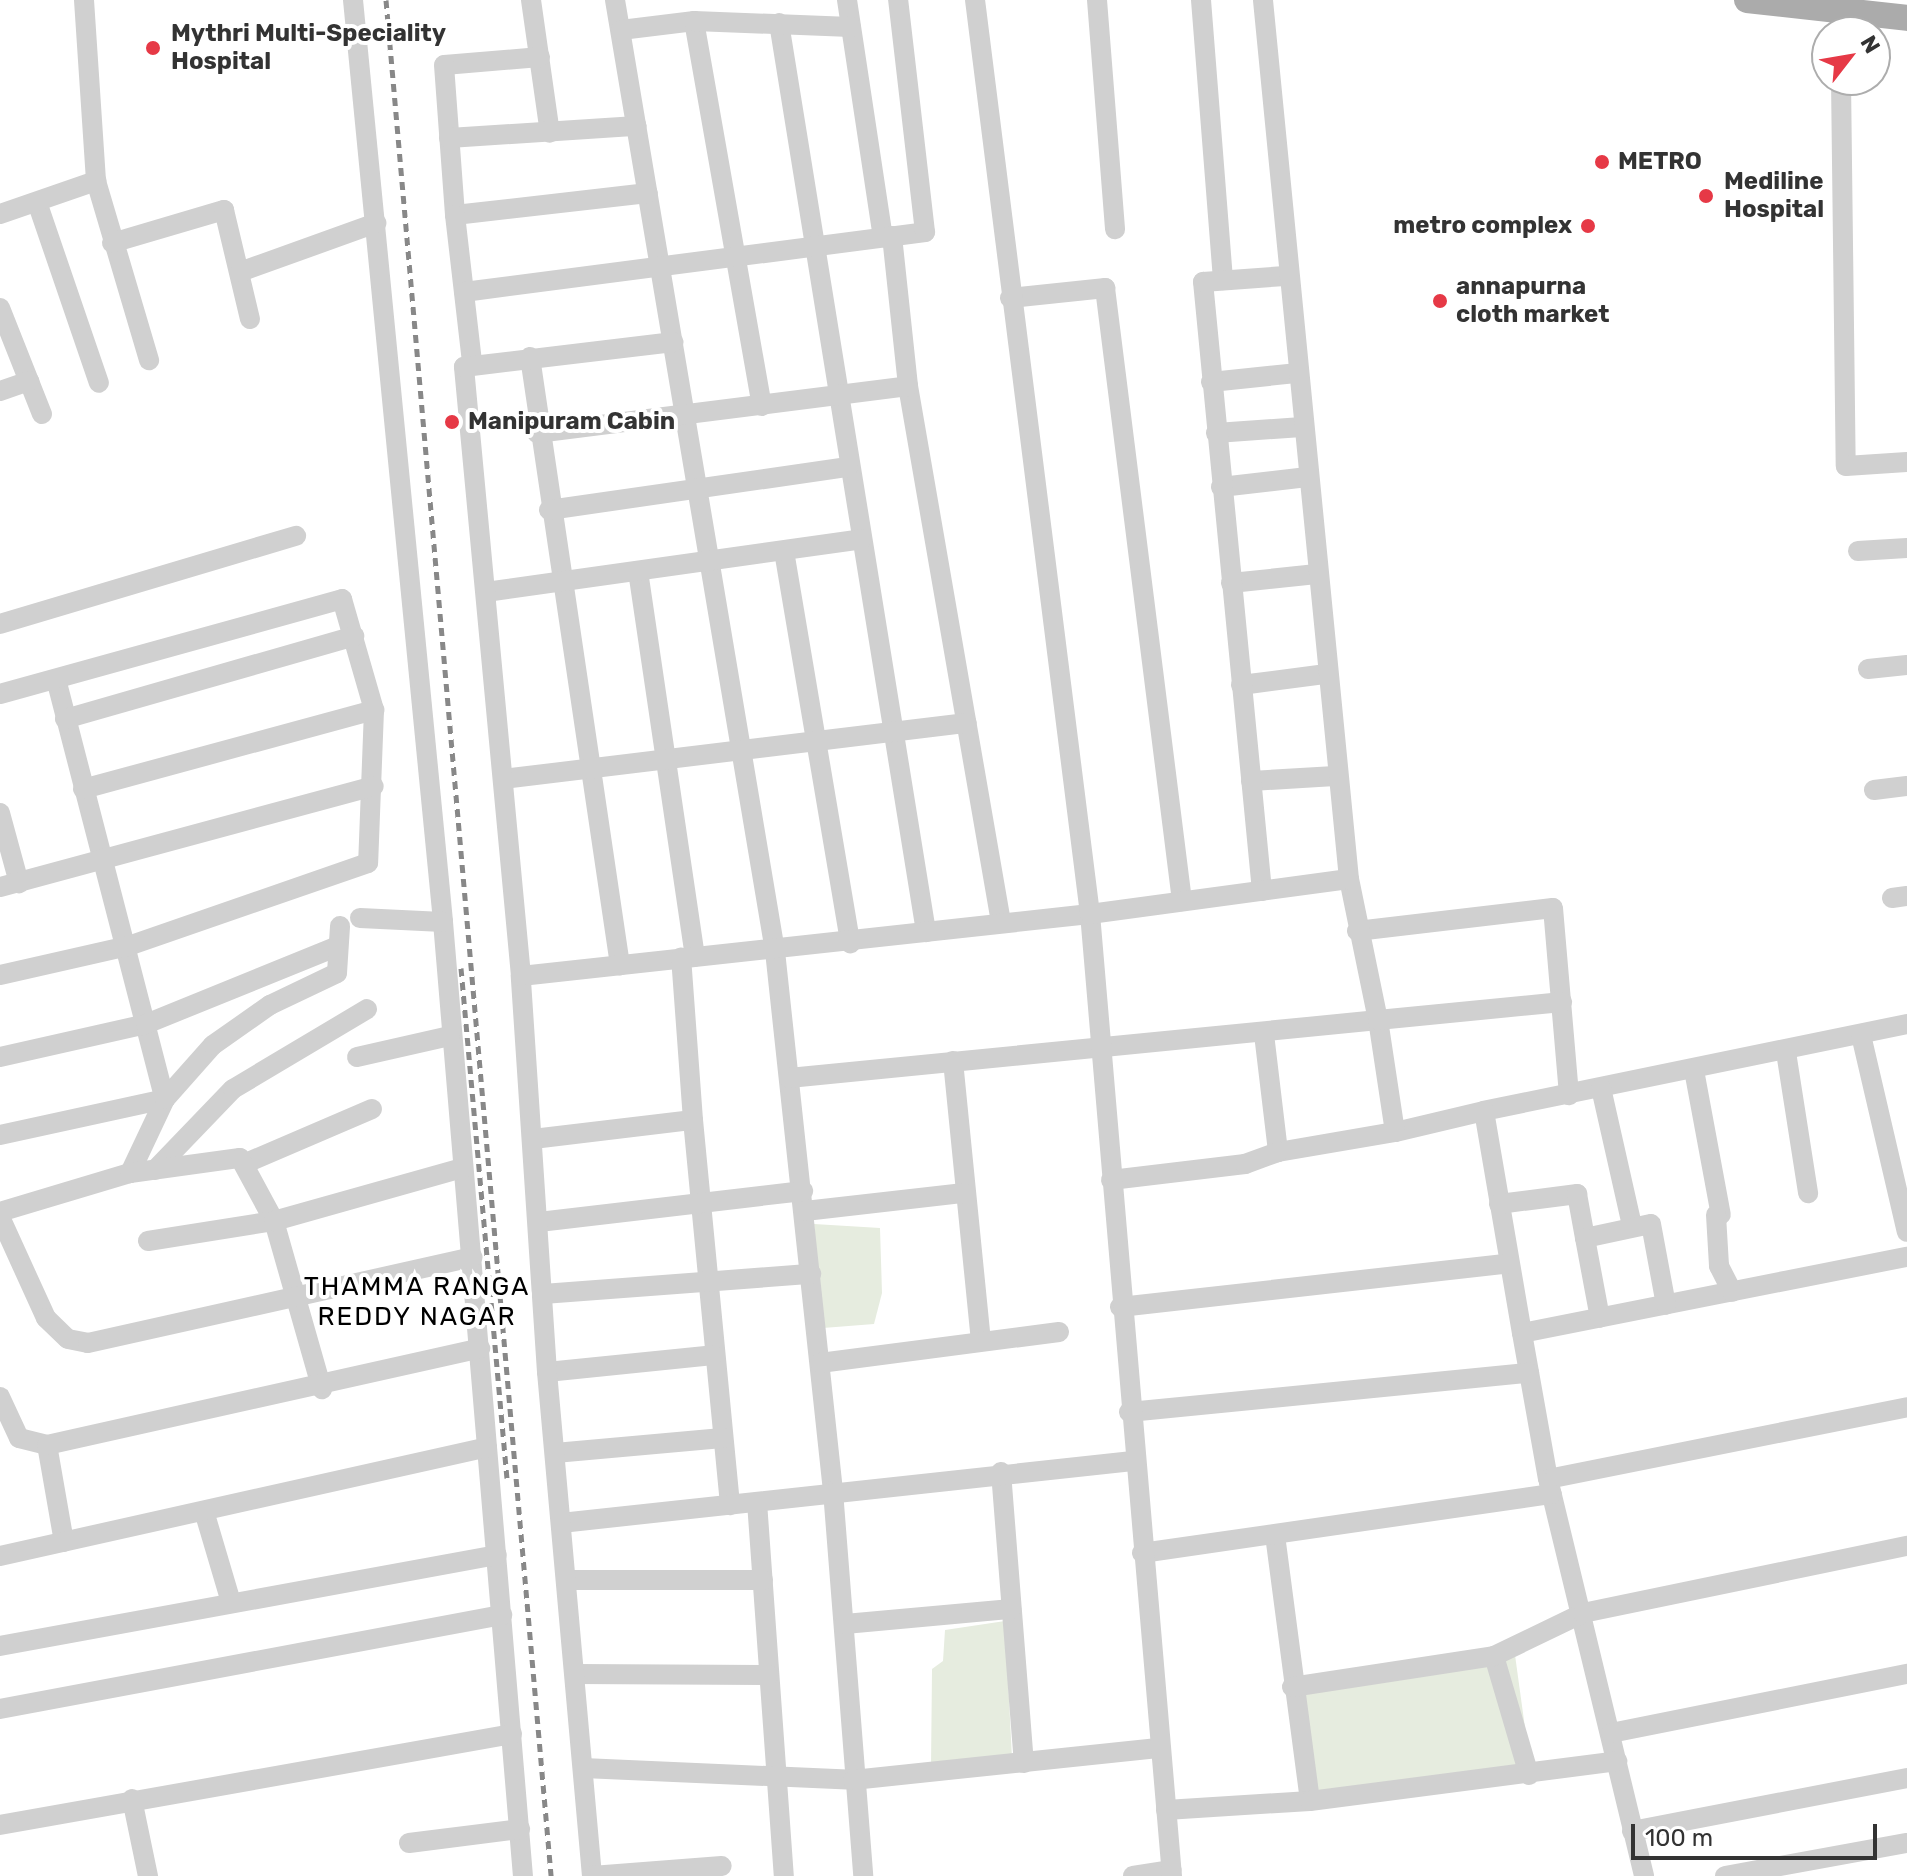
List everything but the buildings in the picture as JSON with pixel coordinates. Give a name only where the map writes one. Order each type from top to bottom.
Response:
[{"type":"main road","points":[[1747,0],[1818,16]]},
{"type":"street","points":[[84,0],[96,181],[149,360]]},
{"type":"street","points":[[353,0],[443,922],[450,1036],[480,1348],[523,1876]]},
{"type":"street","points":[[531,0],[550,133]]},
{"type":"street","points":[[615,0],[745,755],[775,951],[833,1491],[845,1624],[853,1780],[863,1876]]},
{"type":"street","points":[[847,0],[887,236],[908,386],[1001,922]]},
{"type":"street","points":[[464,292],[814,249],[925,232],[898,0]]},
{"type":"street","points":[[975,0],[1010,298],[1090,914],[1133,1461],[1172,1873],[1133,1876]]},
{"type":"street","points":[[1097,0],[1115,229]]},
{"type":"street","points":[[1201,0],[1223,280]]},
{"type":"street","points":[[1263,0],[1285,276],[1335,776],[1357,931],[1378,1020],[1395,1132]]},
{"type":"street","points":[[621,30],[694,21],[851,27]]},
{"type":"street","points":[[694,21],[762,406]]},
{"type":"street","points":[[779,23],[848,467],[926,932]]},
{"type":"street","points":[[472,363],[455,215],[444,65],[540,57]]},
{"type":"street","points":[[1841,96],[1846,466],[1907,462]]},
{"type":"street","points":[[449,138],[637,126]]},
{"type":"street","points":[[0,214],[96,181]]},
{"type":"street","points":[[455,215],[648,193]]},
{"type":"street","points":[[37,202],[99,383]]},
{"type":"street","points":[[112,243],[224,210],[250,319]]},
{"type":"street","points":[[240,272],[376,223]]},
{"type":"street","points":[[1262,891],[1203,282],[1285,276]]},
{"type":"street","points":[[1010,298],[1105,288],[1182,901]]},
{"type":"street","points":[[0,308],[42,414]]},
{"type":"street","points":[[674,342],[472,363],[464,367],[521,976],[547,1372],[592,1876],[722,1866]]},
{"type":"street","points":[[530,357],[537,433],[594,773],[620,965]]},
{"type":"street","points":[[1211,382],[1296,373]]},
{"type":"street","points":[[0,391],[29,381]]},
{"type":"street","points":[[537,433],[908,386]]},
{"type":"street","points":[[1216,433],[1302,427]]},
{"type":"street","points":[[549,510],[848,467]]},
{"type":"street","points":[[1221,487],[1307,477]]},
{"type":"street","points":[[0,624],[296,536]]},
{"type":"street","points":[[486,592],[861,539]]},
{"type":"street","points":[[1858,551],[1907,548]]},
{"type":"street","points":[[784,551],[822,745],[850,943]]},
{"type":"street","points":[[638,571],[688,957],[693,1120],[713,1355],[730,1505]]},
{"type":"street","points":[[1231,583],[1317,574]]},
{"type":"street","points":[[0,694],[342,599],[374,710],[374,786],[368,863],[128,946],[0,975]]},
{"type":"street","points":[[65,719],[354,636]]},
{"type":"street","points":[[1868,669],[1907,665]]},
{"type":"street","points":[[1241,685],[1326,674]]},
{"type":"street","points":[[56,679],[83,789],[128,946],[165,1099]]},
{"type":"street","points":[[83,789],[374,710]]},
{"type":"street","points":[[503,779],[594,773],[745,755],[967,723]]},
{"type":"street","points":[[1251,781],[1335,776]]},
{"type":"street","points":[[0,813],[9,885],[105,864],[374,786]]},
{"type":"street","points":[[1874,790],[1907,786]]},
{"type":"street","points":[[521,976],[850,943],[1349,879]]},
{"type":"street","points":[[1357,931],[1553,908],[1569,1095]]},
{"type":"street","points":[[360,918],[443,922]]},
{"type":"street","points":[[0,1057],[146,1024],[339,936],[337,973],[270,1005],[213,1045],[165,1099],[143,1171]]},
{"type":"street","points":[[789,1078],[1264,1034],[1562,1002]]},
{"type":"street","points":[[143,1171],[233,1089],[367,1009]]},
{"type":"street","points":[[1111,1180],[1245,1164],[1278,1152],[1395,1132],[1484,1111],[1786,1052],[1907,1024]]},
{"type":"street","points":[[1264,1034],[1278,1152]]},
{"type":"street","points":[[1861,1035],[1907,1232]]},
{"type":"street","points":[[357,1057],[450,1036]]},
{"type":"street","points":[[1786,1052],[1808,1193]]},
{"type":"street","points":[[953,1061],[981,1341]]},
{"type":"street","points":[[1694,1070],[1718,1215],[1719,1266],[1732,1292]]},
{"type":"street","points":[[1601,1088],[1632,1226]]},
{"type":"street","points":[[0,1135],[165,1099]]},
{"type":"street","points":[[246,1163],[372,1109]]},
{"type":"street","points":[[1484,1111],[1505,1264],[1522,1333],[1550,1487],[1583,1613],[1644,1876]]},
{"type":"street","points":[[533,1139],[693,1120]]},
{"type":"street","points":[[322,1389],[299,1300],[274,1221],[246,1163],[232,1156],[143,1171],[0,1214],[34,1299],[78,1341],[299,1300],[472,1257]]},
{"type":"street","points":[[148,1241],[274,1221],[463,1168]]},
{"type":"street","points":[[539,1222],[700,1205],[964,1193]]},
{"type":"street","points":[[1499,1204],[1577,1194],[1600,1318]]},
{"type":"street","points":[[1585,1238],[1651,1224],[1666,1305]]},
{"type":"street","points":[[1522,1333],[1907,1257]]},
{"type":"street","points":[[1120,1307],[1505,1264]]},
{"type":"street","points":[[543,1294],[811,1274]]},
{"type":"street","points":[[820,1363],[1059,1332]]},
{"type":"street","points":[[5,1402],[19,1438],[47,1445],[322,1389],[480,1348]]},
{"type":"street","points":[[547,1372],[713,1355]]},
{"type":"street","points":[[1129,1412],[1529,1373]]},
{"type":"street","points":[[1142,1553],[1275,1535],[1550,1487],[1907,1407]]},
{"type":"street","points":[[555,1453],[722,1438]]},
{"type":"street","points":[[47,1445],[64,1542]]},
{"type":"street","points":[[0,1556],[487,1447]]},
{"type":"street","points":[[561,1523],[1001,1472],[1133,1461]]},
{"type":"street","points":[[1001,1472],[1024,1763]]},
{"type":"street","points":[[757,1502],[784,1876]]},
{"type":"street","points":[[204,1511],[231,1602]]},
{"type":"street","points":[[1275,1535],[1292,1687],[1310,1801]]},
{"type":"street","points":[[1292,1687],[1494,1656],[1583,1613],[1907,1546]]},
{"type":"street","points":[[0,1646],[497,1555]]},
{"type":"street","points":[[567,1580],[763,1580]]},
{"type":"street","points":[[845,1624],[1011,1609]]},
{"type":"street","points":[[0,1709],[502,1615]]},
{"type":"street","points":[[1494,1656],[1529,1775]]},
{"type":"street","points":[[575,1674],[769,1675]]},
{"type":"street","points":[[1611,1733],[1907,1674]]},
{"type":"street","points":[[0,1825],[132,1799],[512,1734]]},
{"type":"street","points":[[583,1768],[853,1780],[1160,1748]]},
{"type":"street","points":[[1166,1810],[1310,1801],[1529,1775],[1617,1761]]},
{"type":"street","points":[[1632,1831],[1907,1778]]},
{"type":"street","points":[[132,1799],[148,1876]]},
{"type":"street","points":[[409,1843],[520,1829]]},
{"type":"street","points":[[1725,1876],[1907,1843]]},
{"type":"shaded area","points":[[814,1224],[880,1228],[882,1293],[874,1324],[823,1328]]},
{"type":"shaded area","points":[[1005,1621],[1012,1758],[931,1767],[932,1669],[943,1661],[945,1630]]},
{"type":"shaded area","points":[[1515,1655],[1530,1764],[1314,1795],[1304,1688]]},
{"type":"railway","points":[[386,0],[551,1876]]},
{"type":"railway","points":[[461,968],[507,1478]]},
{"type":"place","name":"Mythri Multi-Speciality Hospital","points":[[153,48]]},
{"type":"place","name":"METRO","points":[[1602,162]]},
{"type":"place","name":"Mediline Hospital","points":[[1706,196]]},
{"type":"place","name":"metro complex","points":[[1588,226]]},
{"type":"place","name":"annapurna cloth market","points":[[1440,301]]},
{"type":"place","name":"Manipuram Cabin","points":[[452,422]]},
{"type":"district","name":"THAMMA RANGA REDDY NAGAR","points":[[417,1302]]}]
